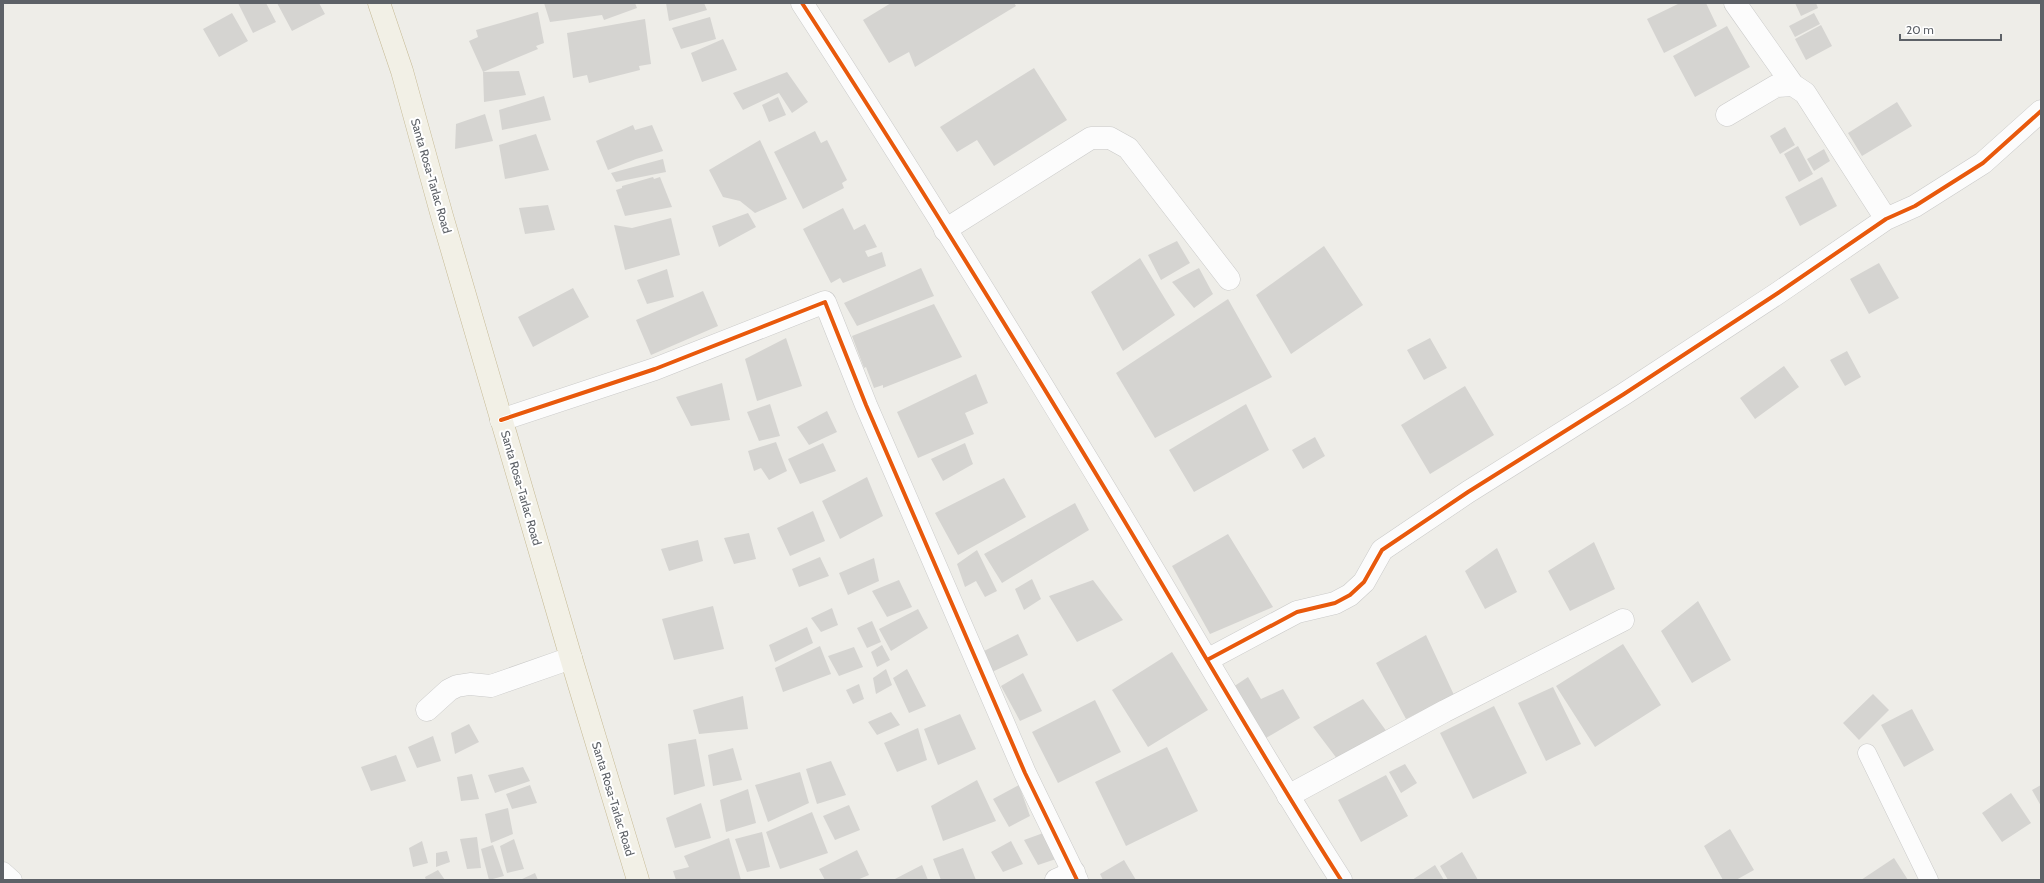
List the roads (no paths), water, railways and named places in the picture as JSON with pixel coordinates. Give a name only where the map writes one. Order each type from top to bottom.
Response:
[{"type":"highway","name":"Santa Rosa-Tarlac Road","points":[[379,3],[402,71],[571,658],[638,880]]},
{"type":"street","points":[[802,3],[1059,412],[1288,796],[1341,880]]},
{"type":"street","points":[[1735,3],[1793,85],[1805,93],[1886,219]]},
{"type":"street","points":[[1727,115],[1776,86],[1793,85]]},
{"type":"street","points":[[1207,660],[1297,612],[1335,603],[1350,595],[1364,582],[1382,550],[1468,492],[1636,386],[1778,293],[1886,219],[1915,206],[1983,163],[2041,111]]},
{"type":"street","points":[[945,230],[1091,138],[1110,138],[1128,148],[1229,279]]},
{"type":"street","points":[[502,420],[655,369],[825,302],[866,405],[1069,878]]},
{"type":"street","points":[[1288,796],[1445,711],[1623,620]]},
{"type":"street","points":[[427,710],[449,690],[457,686],[470,684],[491,686],[571,658]]},
{"type":"lane","points":[[1867,753],[1929,880]]},
{"type":"lane","points":[[3,871],[13,880]]}]
